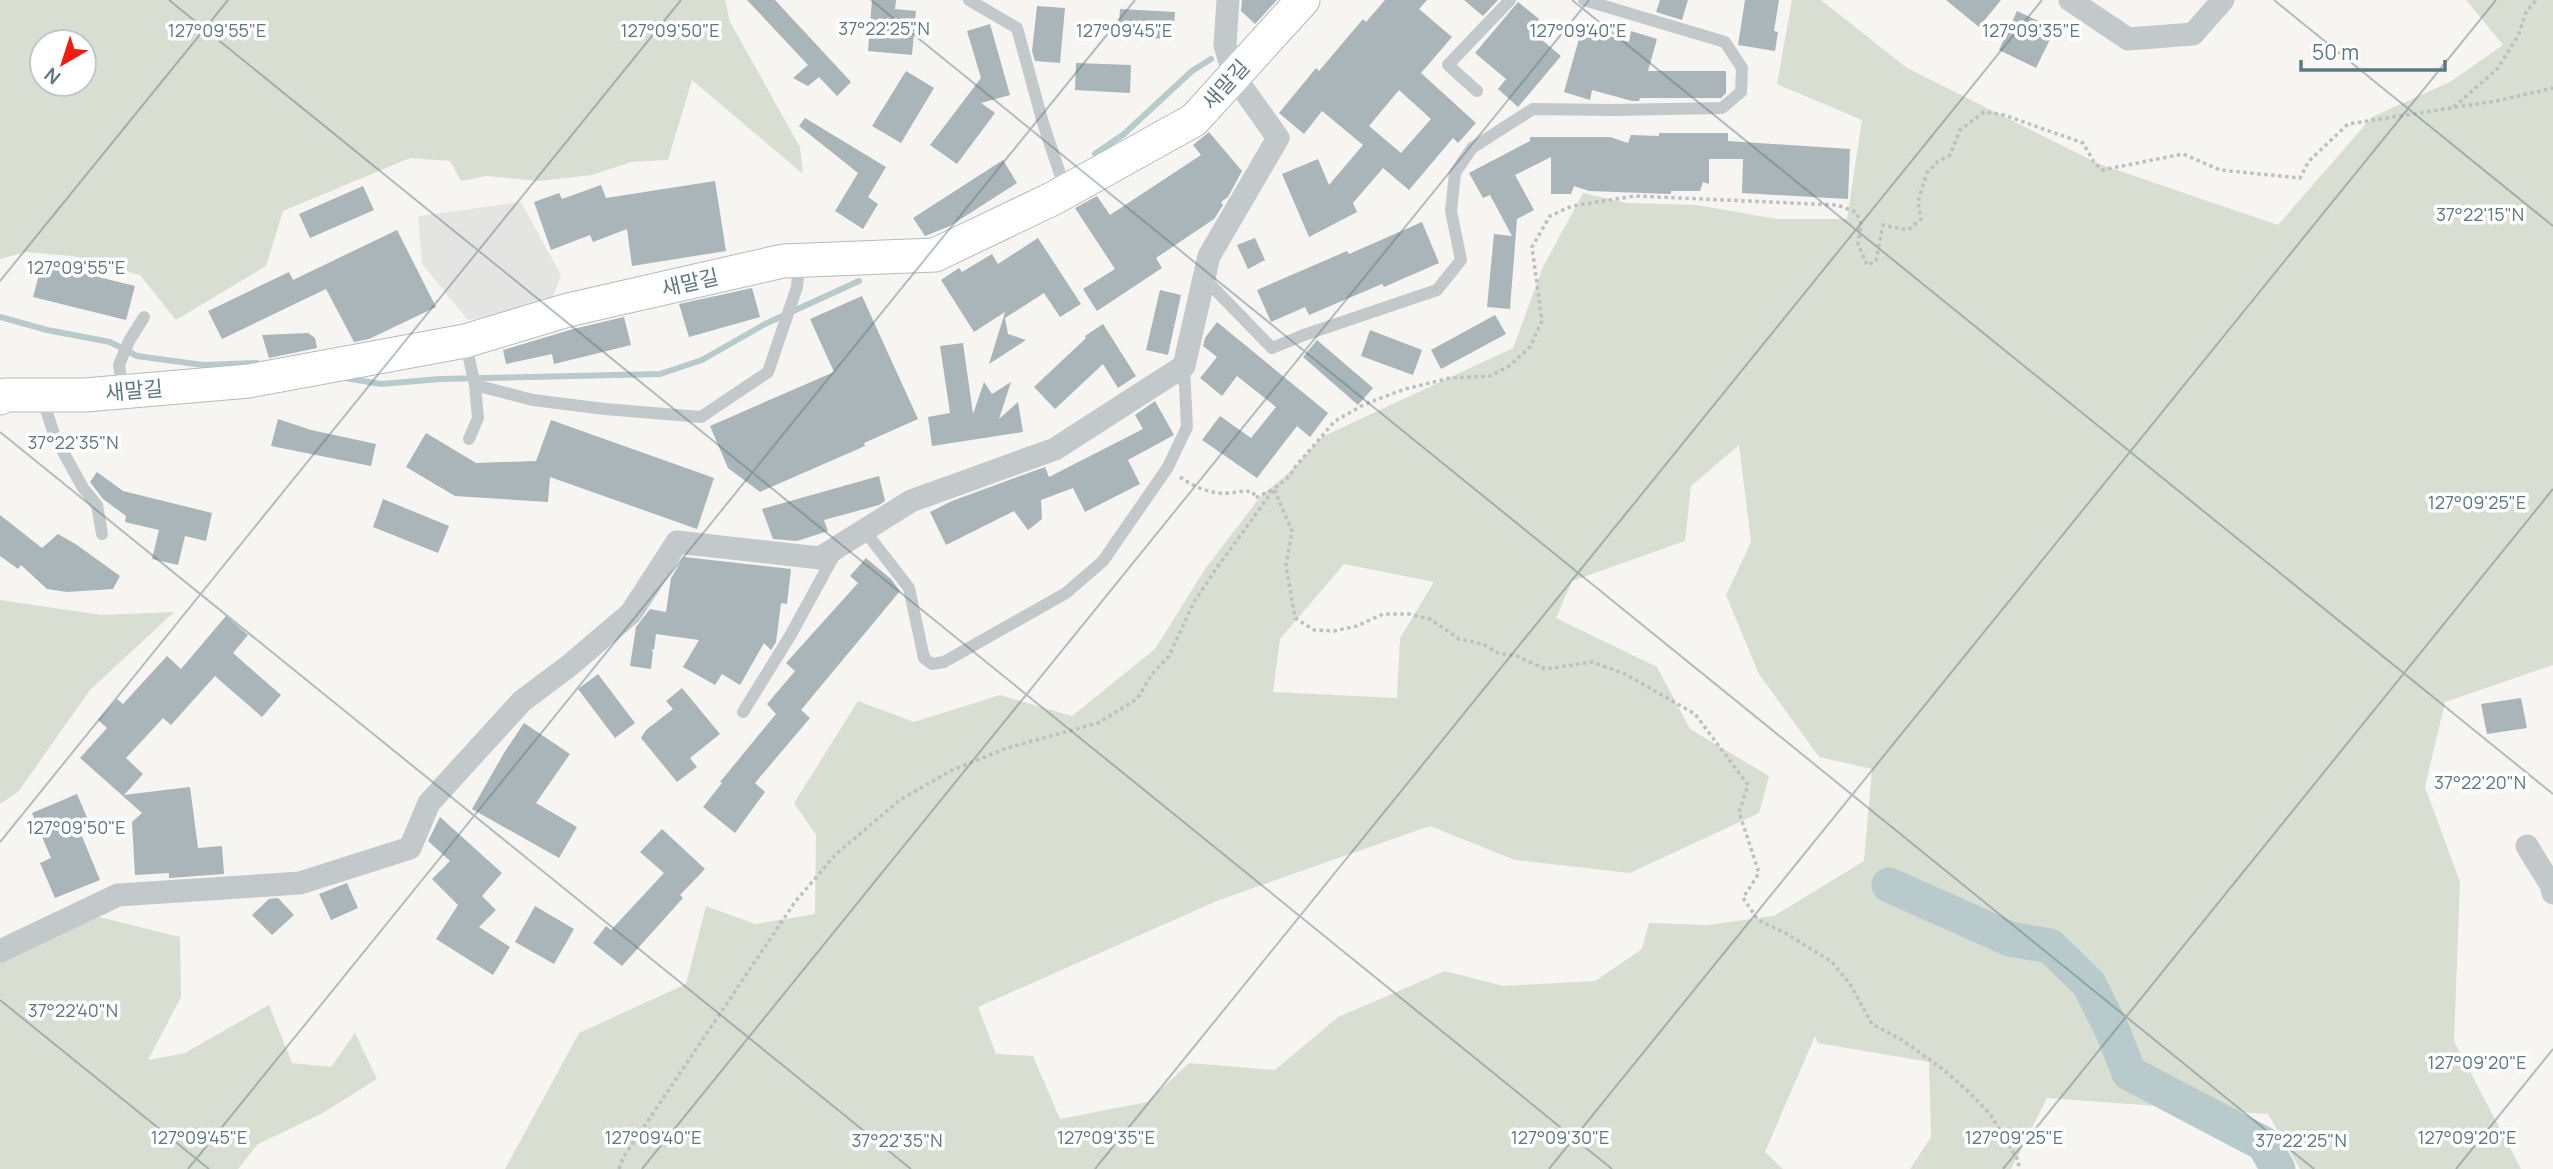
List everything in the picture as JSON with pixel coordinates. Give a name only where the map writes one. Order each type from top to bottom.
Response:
[{"type":"street","points":[[0,951],[118,895],[300,883],[410,848],[429,803],[522,701],[570,665],[631,613],[677,542],[820,558],[911,501],[1055,449],[1184,366],[1209,256],[1278,138],[1234,76],[1224,45],[1228,0]]},
{"type":"street","name":"새말길","points":[[2,395],[41,395],[121,377],[249,381],[467,353],[568,310],[783,261],[798,274],[935,255],[1066,192],[1194,120],[1303,0]]},
{"type":"street","points":[[2070,0],[2127,38],[2193,34],[2223,0]]},
{"type":"street","points":[[2527,846],[2551,885],[2553,893]]},
{"type":"lane","points":[[969,0],[1017,28],[1043,123],[1066,192]]},
{"type":"lane","points":[[1477,91],[1448,65],[1510,0]]},
{"type":"lane","points":[[1205,278],[1272,348],[1437,290],[1461,260],[1451,211],[1455,173],[1472,148],[1533,109],[1722,108],[1741,92],[1742,68],[1725,42],[1584,0]]},
{"type":"lane","points":[[475,384],[533,400],[701,417],[768,372],[798,274]]},
{"type":"lane","points":[[121,377],[129,341],[144,317]]},
{"type":"lane","points":[[467,353],[475,384],[478,418],[469,439]]},
{"type":"lane","points":[[864,530],[909,588],[924,659],[932,664],[944,662],[1066,593],[1103,561],[1168,467],[1187,427],[1184,366]]},
{"type":"lane","points":[[41,395],[55,437],[83,488],[97,505],[102,534]]},
{"type":"lane","points":[[743,712],[790,636],[840,545]]},
{"type":"path","points":[[2454,108],[2498,68],[2519,34],[2526,12],[2536,0]]},
{"type":"path","points":[[1168,467],[1183,479],[1209,491],[1228,494],[1243,490],[1253,492],[1255,498],[1274,489],[1290,476],[1294,467],[1335,421],[1365,404],[1405,389],[1450,378],[1490,376],[1508,366],[1530,347],[1542,321],[1532,247],[1550,216],[1572,206],[1635,196],[1837,205],[1856,212],[1861,224],[1858,244],[1867,265],[1876,261],[1883,225],[1908,230],[1921,219],[1918,201],[1927,173],[1937,162],[1950,155],[1960,130],[1984,112],[2004,115],[2083,143],[2102,170],[2183,154],[2220,170],[2300,178],[2309,160],[2347,124],[2454,108],[2553,88]]},
{"type":"path","points":[[619,1169],[631,1146],[795,902],[836,854],[900,800],[950,771],[1007,748],[1098,723],[1137,699],[1152,674],[1169,656],[1194,602],[1274,489]]},
{"type":"path","points":[[1274,489],[1292,531],[1286,566],[1295,618],[1314,630],[1334,631],[1357,626],[1383,614],[1409,614],[1430,619],[1459,639],[1483,644],[1498,653],[1517,656],[1545,669],[1592,662],[1625,674],[1695,714],[1748,785],[1739,812],[1759,873],[1743,898],[1758,920],[1787,934],[1832,962],[1850,984],[1872,1024],[1902,1040],[1944,1070],[1971,1094],[1990,1114],[2019,1163],[2018,1169]]},
{"type":"shaded area","points":[[0,0],[725,0],[730,22],[800,147],[803,174],[692,80],[668,160],[631,162],[592,175],[539,181],[487,176],[461,181],[450,161],[410,158],[283,211],[266,266],[176,320],[140,275],[72,256],[26,252],[0,259]]},
{"type":"shaded area","points":[[1792,0],[1821,0],[1907,68],[2099,164],[2278,225],[2372,117],[2450,82],[2503,45],[2466,0],[2553,0],[2553,665],[2445,702],[2425,787],[2460,882],[2454,1041],[2521,1169],[2300,1169],[2268,1114],[2047,1098],[2011,1169],[1910,1169],[1931,1137],[1929,1062],[1818,1043],[1815,1036],[1765,1152],[1783,1169],[505,1169],[579,1033],[686,984],[706,906],[755,924],[815,914],[816,835],[794,803],[858,701],[914,722],[1000,695],[1072,716],[1155,649],[1205,569],[1260,497],[1295,467],[1322,437],[1513,348],[1543,267],[1583,193],[1627,203],[1696,205],[1777,219],[1847,219],[1862,120],[1777,84]],"holes":[[[1739,445],[1751,542],[1726,595],[1759,674],[1819,757],[1872,769],[1864,861],[1774,916],[1707,925],[1649,923],[1642,949],[1595,981],[1503,986],[1445,971],[1338,1017],[1275,1070],[1189,1063],[1147,1102],[1060,1119],[1033,1056],[996,1054],[978,1007],[1219,900],[1430,826],[1515,860],[1630,873],[1759,813],[1769,776],[1690,729],[1657,667],[1556,618],[1572,581],[1685,541],[1691,486]],[[1344,564],[1434,582],[1400,638],[1397,698],[1273,692],[1280,639]]]},
{"type":"shaded area","points":[[521,202],[561,275],[550,305],[468,320],[422,264],[418,216]]},
{"type":"shaded area","points":[[0,600],[101,615],[174,612],[90,690],[18,792],[0,804]]},
{"type":"shaded area","points":[[99,917],[180,937],[181,997],[148,1060],[185,1053],[269,1005],[292,1063],[331,1067],[355,1033],[377,1079],[321,1114],[258,1144],[238,1169],[0,1169],[0,957]]},
{"type":"building","points":[[747,0],[775,0],[851,82],[837,96],[819,77],[808,86],[793,78],[808,65]]},
{"type":"building","points":[[872,0],[896,0],[895,9],[916,11],[912,55],[868,51]]},
{"type":"building","points":[[1242,0],[1277,0],[1255,24],[1241,11]]},
{"type":"building","points":[[1385,0],[1427,0],[1419,9],[1452,37],[1421,73],[1476,123],[1458,143],[1453,138],[1409,190],[1383,168],[1353,203],[1357,212],[1309,237],[1282,174],[1318,159],[1329,185],[1363,145],[1322,111],[1304,134],[1279,113],[1316,68],[1319,71],[1363,19],[1366,22]],"holes":[[[1399,90],[1431,119],[1401,153],[1369,126]]]},
{"type":"building","points":[[1464,0],[1498,0],[1483,16]]},
{"type":"building","points":[[1660,0],[1688,0],[1682,20],[1656,12]]},
{"type":"building","points":[[1745,0],[1779,0],[1774,31],[1778,32],[1775,51],[1738,45]]},
{"type":"building","points":[[1946,0],[2001,0],[1979,27]]},
{"type":"building","points":[[1518,2],[1539,19],[1530,30],[1561,56],[1518,107],[1498,89],[1506,79],[1475,53]]},
{"type":"building","points":[[1037,6],[1065,8],[1060,63],[1035,61],[1032,51]]},
{"type":"building","points":[[1120,9],[1175,12],[1173,39],[1118,37]]},
{"type":"building","points":[[2017,11],[2055,29],[2036,68],[1999,50]]},
{"type":"building","points":[[990,24],[1010,95],[981,103],[995,113],[957,164],[930,145],[981,78],[967,31]]},
{"type":"building","points":[[1582,28],[1629,42],[1631,31],[1657,39],[1648,71],[1726,71],[1726,93],[1721,98],[1640,98],[1639,101],[1632,101],[1592,90],[1590,100],[1564,92]]},
{"type":"building","points":[[1076,63],[1131,65],[1130,93],[1075,90]]},
{"type":"building","points":[[906,71],[934,88],[901,143],[872,126]]},
{"type":"building","points":[[805,118],[886,167],[868,197],[878,204],[863,229],[835,211],[858,173],[799,126]]},
{"type":"building","points":[[1209,132],[1242,171],[1228,197],[1221,202],[1223,205],[1214,219],[1156,258],[1162,268],[1097,311],[1083,289],[1115,269],[1075,208],[1097,196],[1110,215],[1201,155],[1193,145]]},
{"type":"building","points":[[1659,133],[1728,133],[1728,141],[1850,149],[1848,199],[1742,193],[1743,159],[1709,159],[1709,184],[1703,182],[1700,191],[1671,191],[1671,194],[1589,191],[1574,186],[1571,194],[1551,194],[1551,157],[1515,175],[1534,210],[1517,219],[1510,309],[1487,307],[1494,234],[1512,236],[1490,195],[1483,198],[1469,173],[1530,141],[1530,137],[1610,137],[1628,143],[1631,135],[1659,136]]},
{"type":"building","points":[[1003,160],[1017,183],[950,226],[925,236],[913,218]]},
{"type":"building","points":[[715,181],[726,251],[632,266],[627,229],[593,242],[590,235],[551,250],[534,202],[559,193],[562,199],[601,185],[606,198]]},
{"type":"building","points":[[363,186],[374,210],[310,238],[299,214]]},
{"type":"building","points":[[1422,222],[1439,263],[1309,315],[1305,307],[1271,322],[1257,290]]},
{"type":"building","points":[[397,230],[436,307],[369,339],[354,342],[326,289],[222,339],[208,311],[289,272],[293,280]]},
{"type":"building","points":[[1038,238],[1081,304],[1060,317],[1044,293],[1005,318],[1008,334],[1026,340],[989,364],[1005,312],[974,332],[941,280],[959,268],[962,272],[992,254],[998,264]]},
{"type":"building","points":[[1255,238],[1265,260],[1248,269],[1237,245]]},
{"type":"building","points":[[42,263],[135,286],[126,320],[33,297]]},
{"type":"building","points":[[752,288],[760,317],[689,337],[679,304]]},
{"type":"building","points":[[1160,290],[1181,295],[1168,355],[1146,350]]},
{"type":"building","points":[[862,296],[918,419],[864,443],[865,446],[760,492],[728,468],[710,426],[834,372],[810,319]]},
{"type":"building","points":[[1495,315],[1506,334],[1441,369],[1431,350]]},
{"type":"building","points":[[624,317],[631,345],[554,364],[552,354],[506,364],[503,350]]},
{"type":"building","points":[[1217,322],[1328,413],[1310,437],[1297,426],[1257,478],[1202,440],[1220,416],[1251,438],[1276,407],[1237,376],[1222,396],[1200,378],[1217,357],[1203,346],[1205,338]]},
{"type":"building","points":[[1103,324],[1136,376],[1118,388],[1103,364],[1055,409],[1034,387],[1086,338],[1085,336]]},
{"type":"building","points":[[1370,330],[1422,350],[1413,375],[1361,356]]},
{"type":"building","points":[[308,333],[315,338],[317,348],[269,358],[262,335]]},
{"type":"building","points":[[1317,340],[1373,388],[1358,405],[1303,357]]},
{"type":"building","points":[[963,343],[973,414],[984,382],[992,394],[1011,382],[999,419],[1018,402],[1023,432],[932,446],[928,417],[950,413],[940,346]]},
{"type":"building","points":[[1155,401],[1174,435],[1128,460],[1140,484],[1085,512],[1073,488],[1041,500],[1042,519],[1028,530],[1014,511],[946,545],[930,512],[952,501],[1045,467],[1049,477],[1143,429],[1135,415]]},
{"type":"building","points":[[278,419],[311,430],[376,444],[371,466],[271,446]]},
{"type":"building","points":[[551,420],[714,478],[697,529],[550,477],[548,502],[455,496],[406,467],[426,433],[476,463],[536,461]]},
{"type":"building","points":[[97,472],[123,491],[212,513],[206,541],[185,536],[178,565],[152,559],[159,530],[125,522],[126,516],[103,499],[90,482]]},
{"type":"building","points":[[879,476],[885,501],[879,505],[824,520],[828,531],[797,541],[773,539],[762,509]]},
{"type":"building","points":[[383,499],[449,526],[438,553],[373,527]]},
{"type":"building","points":[[0,515],[42,548],[58,534],[77,545],[120,576],[113,589],[67,592],[47,589],[21,565],[18,569],[0,556]]},
{"type":"building","points":[[684,557],[791,569],[787,604],[781,603],[776,642],[771,650],[764,643],[740,685],[722,674],[715,685],[683,667],[699,640],[656,634],[654,650],[651,649],[651,669],[630,666],[636,627],[650,609],[666,612],[671,578]]},
{"type":"building","points":[[866,558],[891,579],[900,591],[801,710],[810,718],[755,783],[765,792],[735,833],[703,807],[776,714],[767,704],[795,671],[786,663],[858,583],[850,576]]},
{"type":"building","points":[[226,616],[248,635],[233,653],[281,695],[262,717],[215,676],[171,725],[163,718],[126,758],[143,774],[124,795],[190,787],[198,848],[222,846],[224,874],[169,878],[169,873],[135,875],[132,822],[142,813],[80,758],[107,728],[98,720],[117,699],[123,704],[167,656],[181,669]]},
{"type":"building","points":[[598,674],[635,723],[615,738],[578,689]]},
{"type":"building","points":[[682,688],[720,734],[690,758],[697,767],[677,782],[641,738],[646,730],[673,709],[666,701]]},
{"type":"building","points":[[2521,698],[2527,728],[2487,734],[2481,704]]},
{"type":"building","points":[[524,723],[570,754],[536,803],[577,827],[559,858],[472,809]]},
{"type":"building","points":[[77,794],[92,829],[81,834],[100,880],[55,898],[40,863],[51,858],[32,813]]},
{"type":"building","points":[[440,817],[502,873],[482,896],[496,910],[479,927],[510,947],[493,975],[436,939],[458,905],[432,879],[450,861],[428,841]]},
{"type":"building","points":[[662,829],[705,869],[680,895],[683,898],[622,966],[593,943],[606,926],[611,930],[664,873],[640,852]]},
{"type":"building","points":[[347,883],[358,908],[331,920],[319,894]]},
{"type":"building","points":[[278,898],[294,915],[272,935],[252,915],[269,899]]},
{"type":"building","points":[[535,906],[574,929],[554,964],[515,942]]},
{"type":"waterway","points":[[1095,154],[1124,134],[1192,71],[1211,59]]},
{"type":"waterway","points":[[345,378],[381,384],[440,379],[660,374],[702,360],[765,324],[859,281]]},
{"type":"waterway","points":[[0,317],[47,330],[110,342],[137,356],[203,365],[257,363]]},
{"type":"waterway","points":[[1889,885],[2010,939],[2050,946],[2089,984],[2113,1032],[2129,1073],[2264,1144],[2278,1169]]}]
